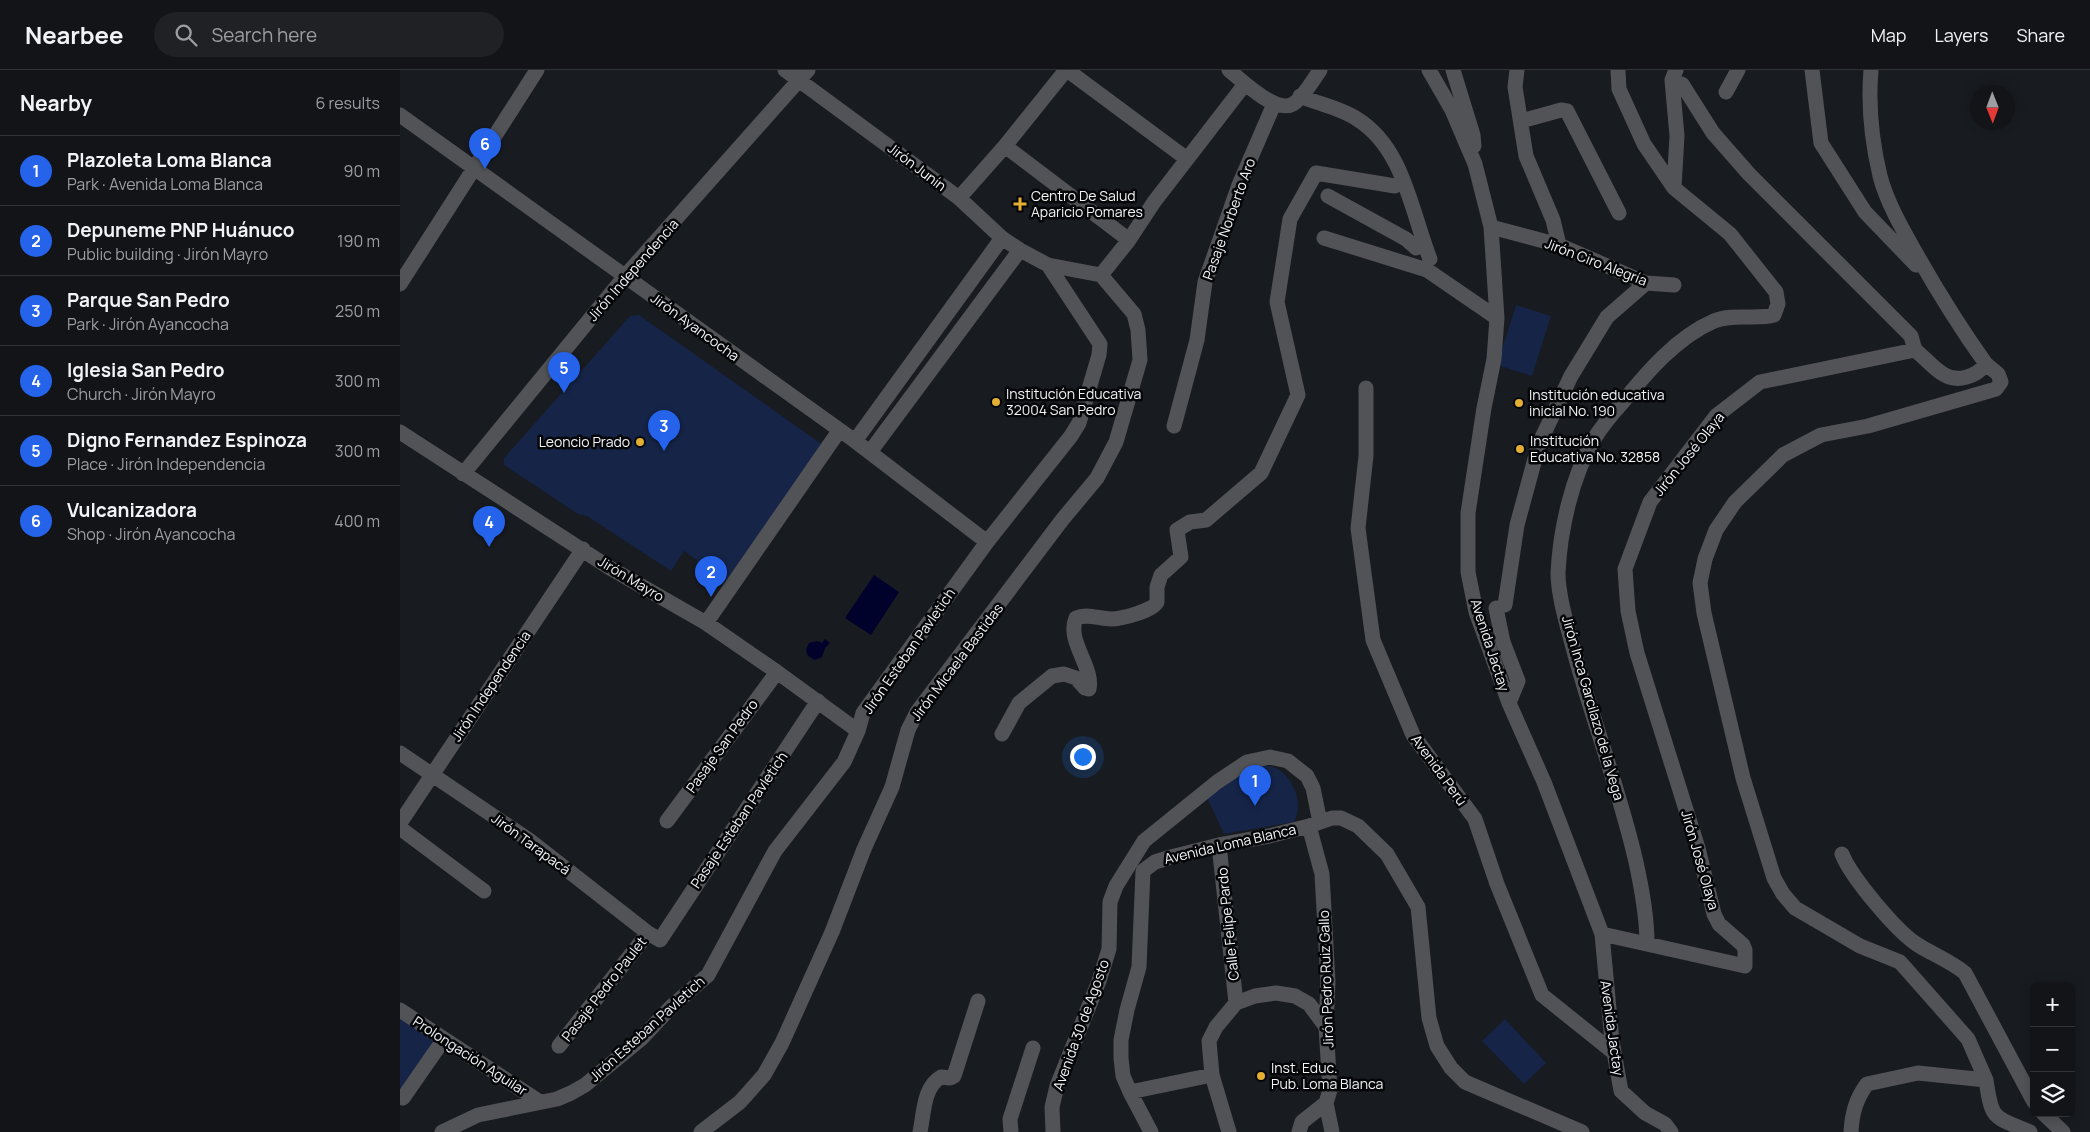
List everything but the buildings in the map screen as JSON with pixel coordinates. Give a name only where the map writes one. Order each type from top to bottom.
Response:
[{"type":"street","points":[[400,284],[538,70]]},
{"type":"street","name":"Jirón Junín","points":[[785,70],[804,75],[959,198],[1002,238],[1048,265]]},
{"type":"street","points":[[959,198],[1005,146],[1066,70],[1187,159]]},
{"type":"street","points":[[1229,70],[1245,84],[1274,104],[1286,106],[1297,100],[1320,70]]},
{"type":"street","name":"Avenida Jactay","points":[[1429,70],[1452,110],[1475,164],[1491,227],[1497,318],[1494,359],[1484,408],[1468,513],[1468,572],[1476,612],[1509,703],[1544,782],[1602,934],[1613,1052],[1621,1091],[1645,1113],[1665,1124],[1672,1132]]},
{"type":"street","points":[[1454,70],[1473,135],[1475,164]]},
{"type":"street","points":[[1517,70],[1516,87],[1526,156],[1553,220],[1559,245]]},
{"type":"street","name":"Jirón Inca Garcilazo de la Vega","points":[[1618,70],[1619,89],[1644,144],[1674,188],[1730,234],[1776,292],[1778,304],[1774,314],[1767,317],[1747,316],[1717,320],[1692,331],[1670,351],[1637,384],[1594,439],[1570,499],[1558,575],[1565,616],[1580,674],[1630,839],[1645,904],[1647,944]]},
{"type":"street","points":[[1674,188],[1677,136],[1672,80],[1676,70]]},
{"type":"street","points":[[1726,92],[1738,70]]},
{"type":"street","points":[[1812,70],[1821,143],[1865,212],[1932,282]]},
{"type":"street","points":[[1871,70],[1870,84],[1874,137],[1880,177],[1900,226],[1932,282],[1986,364],[1998,374],[2001,382],[1996,389],[1868,426],[1821,435],[1783,455],[1735,502],[1716,530],[1705,559],[1700,584],[1704,613],[1743,778],[1774,878],[1783,894],[1795,908],[1860,946],[1900,962],[1968,1039],[1986,1080],[1990,1108],[1997,1117],[2030,1132]]},
{"type":"street","name":"Jirón Independencia","points":[[463,474],[626,275],[804,75]]},
{"type":"street","points":[[1048,265],[1101,275],[1130,240],[1154,202],[1245,84]]},
{"type":"street","points":[[1682,84],[1713,133],[1737,160],[1911,336],[1915,350],[1943,374],[1952,377],[1973,376],[1981,371],[1986,364]]},
{"type":"street","points":[[1297,100],[1357,118],[1381,138],[1406,186],[1418,228],[1430,259]]},
{"type":"street","name":"Pasaje Norberto Aro","points":[[1174,426],[1196,340],[1205,282],[1239,185],[1274,104]]},
{"type":"street","points":[[1521,121],[1561,110],[1567,111],[1619,213]]},
{"type":"street","name":"Jirón Ayancocha","points":[[400,115],[626,275],[855,441],[987,542]]},
{"type":"street","points":[[1005,146],[1130,240]]},
{"type":"street","points":[[1002,734],[1019,703],[1052,676],[1064,674],[1076,678],[1085,688],[1089,689],[1089,680],[1076,640],[1074,627],[1076,618],[1082,616],[1112,619],[1150,610],[1156,605],[1158,598],[1157,587],[1161,575],[1181,557],[1177,530],[1190,522],[1206,520],[1261,473],[1298,395],[1277,302],[1290,219],[1316,173],[1395,186]]},
{"type":"street","points":[[1328,196],[1406,239],[1416,248]]},
{"type":"street","name":"Jirón Ciro Alegría","points":[[1491,227],[1559,245],[1646,283],[1674,285]]},
{"type":"street","points":[[855,441],[1002,238]]},
{"type":"street","points":[[1324,238],[1427,270],[1497,318]]},
{"type":"street","points":[[870,452],[1020,250]]},
{"type":"street","name":"Jirón Esteban Pavletich","points":[[442,1132],[478,1116],[540,1102],[571,1093],[585,1085],[641,1039],[672,1006],[708,975],[775,851],[844,762],[858,731],[863,714],[987,542],[1070,436],[1078,423],[1099,355],[1100,344],[1048,265]]},
{"type":"street","name":"Jirón Micaela Bastidas","points":[[700,1132],[740,1102],[764,1076],[782,1043],[832,932],[864,849],[892,787],[908,730],[917,712],[1062,520],[1097,478],[1116,442],[1140,360],[1138,330],[1134,314],[1101,275]]},
{"type":"street","points":[[1509,703],[1518,681],[1502,642],[1501,606],[1517,525],[1539,444],[1571,376],[1607,318],[1646,283]]},
{"type":"street","name":"Jirón José Olaya","points":[[1647,944],[1745,966],[1746,950],[1743,945],[1719,924],[1714,914],[1698,848],[1637,653],[1628,612],[1625,569],[1650,502],[1716,416],[1760,382],[1915,350]]},
{"type":"street","name":"Avenida Perú","points":[[1366,388],[1366,456],[1358,528],[1373,640],[1413,735],[1475,819],[1496,884],[1542,995],[1613,1052]]},
{"type":"street","points":[[706,623],[839,431]]},
{"type":"street","name":"Jirón Mayro","points":[[400,432],[610,568],[706,623],[858,731]]},
{"type":"street","name":"Jirón Independencia","points":[[400,823],[583,549]]},
{"type":"street","name":"Pasaje San Pedro","points":[[667,821],[777,672]]},
{"type":"street","name":"Pasaje Esteban Pavletich","points":[[654,936],[818,701]]},
{"type":"street","name":"Jirón Tarapacá","points":[[400,753],[529,840],[654,936]]},
{"type":"street","name":"Avenida 30 de Agosto","points":[[1053,1132],[1052,1107],[1057,1086],[1099,981],[1109,949],[1110,902],[1123,872],[1144,841],[1164,827],[1217,782],[1248,762],[1270,757],[1288,761],[1307,776],[1313,788],[1314,824]]},
{"type":"street","name":"Avenida Loma Blanca","points":[[1151,1132],[1130,1092],[1124,1076],[1122,1040],[1127,1010],[1139,967],[1143,872],[1155,862],[1220,845],[1269,836],[1332,818],[1340,818],[1358,826],[1387,854],[1418,907],[1429,1018],[1437,1046],[1451,1068],[1465,1082],[1582,1132]]},
{"type":"street","name":"Jirón Pedro Ruiz Gallo","points":[[1314,824],[1322,874],[1328,982],[1326,1026],[1330,1090],[1326,1103],[1332,1132]]},
{"type":"street","points":[[400,828],[484,891]]},
{"type":"street","name":"Calle Felipe Pardo","points":[[1220,845],[1236,1003]]},
{"type":"street","points":[[1842,854],[1846,866],[1864,891],[1871,896],[1895,924],[1917,944],[1954,964],[1965,973],[2030,1095]]},
{"type":"street","points":[[1602,934],[1647,944]]},
{"type":"street","name":"Pasaje Pedro Paulet","points":[[559,1046],[654,936]]},
{"type":"street","points":[[1229,1132],[1212,1075],[1209,1042],[1216,1027],[1236,1003],[1255,996],[1276,993],[1295,996],[1309,1004],[1326,1026]]},
{"type":"street","points":[[920,1132],[924,1104],[932,1085],[936,1080],[954,1076],[978,1001]]},
{"type":"street","name":"Prolongación Aguilar","points":[[400,1010],[540,1102]]},
{"type":"street","points":[[403,1098],[444,1039]]},
{"type":"street","points":[[1011,1132],[1010,1119],[1033,1048]]},
{"type":"street","points":[[1851,1132],[1852,1117],[1857,1098],[1867,1084],[1918,1073],[1986,1080]]},
{"type":"street","points":[[1130,1092],[1212,1075]]},
{"type":"street","points":[[1299,1132],[1302,1122],[1326,1103]]},
{"type":"street","points":[[2047,1117],[2063,1132]]},
{"type":"shaded area","points":[[1516,305],[1551,316],[1532,376],[1497,365]]},
{"type":"shaded area","points":[[639,315],[823,445],[728,582],[684,551],[671,571],[587,516],[578,514],[504,465],[504,458],[630,316]]},
{"type":"shaded area","points":[[874,575],[899,592],[871,635],[845,618]]},
{"type":"shaded area","points":[[825,639],[830,643],[825,648],[822,657],[815,660],[808,656],[806,650],[809,643],[817,641],[822,643]]},
{"type":"shaded area","points":[[1259,763],[1280,770],[1287,777],[1297,796],[1297,816],[1294,822],[1224,834],[1202,787]]},
{"type":"shaded area","points":[[400,1017],[435,1041],[400,1091]]},
{"type":"shaded area","points":[[1505,1019],[1546,1063],[1524,1084],[1482,1041]]},
{"type":"place","name":"Vulcanizadora","points":[[485,169]]},
{"type":"place","name":"Centro De Salud Aparicio Pomares","points":[[1020,204]]},
{"type":"place","name":"Digno Fernandez Espinoza","points":[[564,393]]},
{"type":"place","name":"Institución Educativa 32004 San Pedro","points":[[996,402]]},
{"type":"place","name":"Institución educativa inicial No. 190","points":[[1519,403]]},
{"type":"place","name":"Leoncio Prado","points":[[640,442]]},
{"type":"place","name":"Institución Educativa No. 32858","points":[[1520,449]]},
{"type":"place","name":"Parque San Pedro","points":[[664,451]]},
{"type":"place","name":"Iglesia San Pedro","points":[[489,547]]},
{"type":"place","name":"Depuneme PNP Huánuco","points":[[711,597]]},
{"type":"place","name":"Plazoleta Loma Blanca","points":[[1255,806]]},
{"type":"place","name":"Inst. Educ. Pub. Loma Blanca","points":[[1261,1076]]}]
